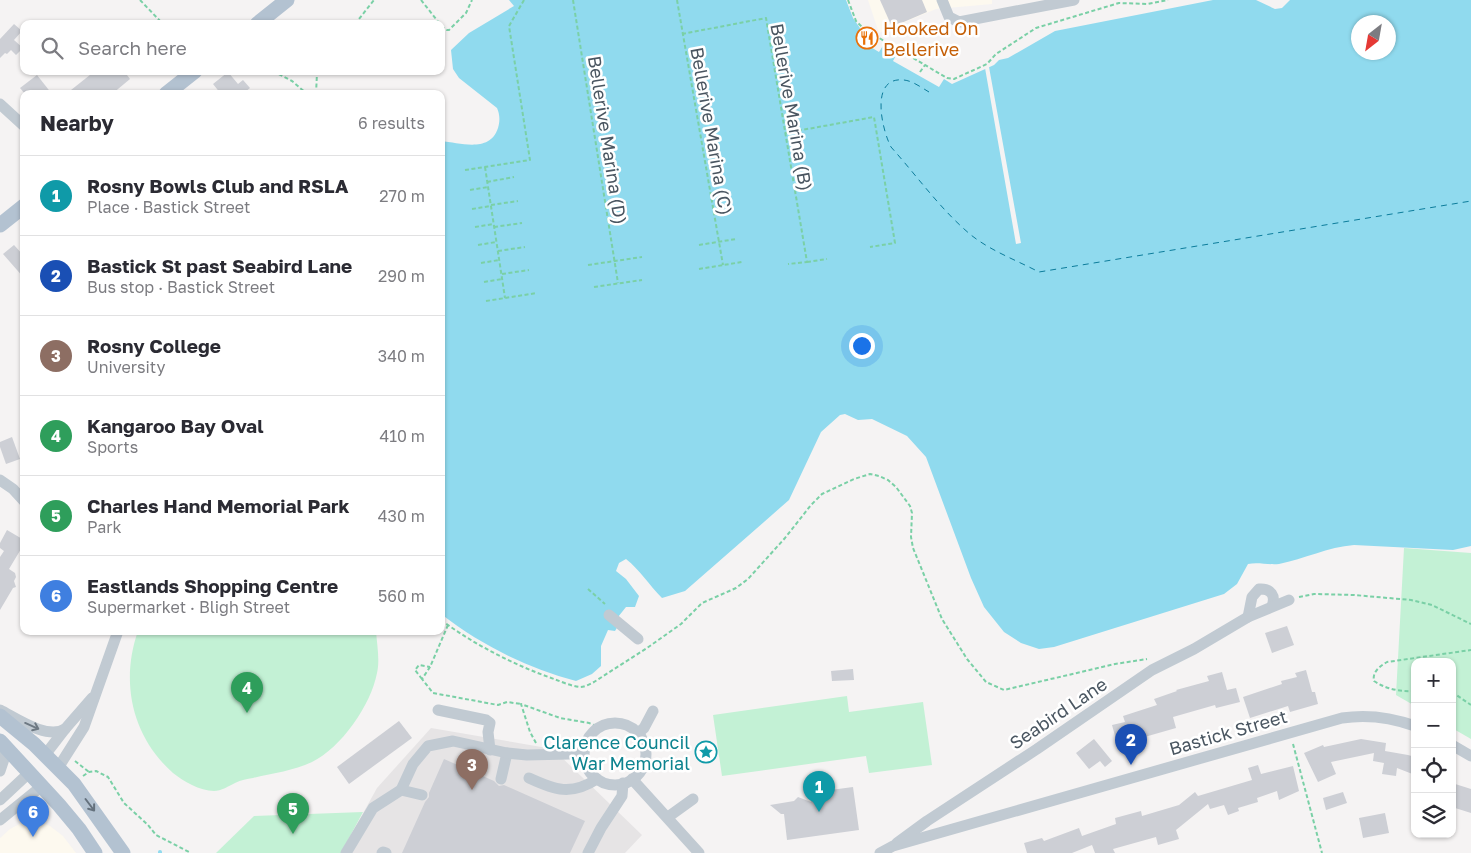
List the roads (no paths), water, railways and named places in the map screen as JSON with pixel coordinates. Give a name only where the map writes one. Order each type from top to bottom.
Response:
[{"type":"main road","points":[[262,20],[287,0]]},
{"type":"main road","points":[[171,90],[191,75]]},
{"type":"main road","points":[[0,225],[20,209]]},
{"type":"main road","points":[[0,716],[45,755],[74,784],[123,853]]},
{"type":"main road","points":[[2,743],[42,786],[78,829],[95,853]]},
{"type":"main road","points":[[30,772],[45,755]]},
{"type":"main road","points":[[42,786],[58,768]]},
{"type":"street","points":[[942,0],[947,13],[954,20],[962,22],[1074,0]]},
{"type":"street","points":[[0,104],[20,122]]},
{"type":"street","points":[[0,480],[20,497]]},
{"type":"street","points":[[1248,616],[1252,597],[1259,589],[1264,588],[1274,595],[1272,606]]},
{"type":"street","name":"Seabird Lane","points":[[893,846],[926,821],[1037,749],[1152,670],[1194,650],[1248,616],[1289,600]]},
{"type":"street","points":[[608,610],[638,639]]},
{"type":"street","points":[[58,768],[84,727],[117,635]]},
{"type":"street","points":[[45,755],[96,693]]},
{"type":"street","points":[[0,710],[46,731],[56,732],[65,729]]},
{"type":"street","points":[[438,710],[486,720],[490,723],[488,732],[490,750]]},
{"type":"street","points":[[638,734],[644,728],[653,711]]},
{"type":"street","name":"Bastick Street","points":[[880,853],[893,846],[1342,718],[1360,716],[1384,717],[1411,725]]},
{"type":"street","points":[[588,853],[601,828],[622,796],[628,781],[641,770],[646,756],[643,742],[631,727],[622,723],[607,723],[598,727],[588,738],[584,751],[587,768],[597,779],[610,784],[628,781]]},
{"type":"street","points":[[346,853],[373,808],[401,790],[412,764],[428,746],[453,741],[507,753],[544,755],[584,751]]},
{"type":"street","points":[[0,771],[5,756],[2,743]]},
{"type":"street","points":[[1456,747],[1471,756]]},
{"type":"street","points":[[501,779],[507,753]]},
{"type":"street","points":[[0,800],[30,772]]},
{"type":"street","points":[[529,778],[555,789],[572,790],[597,779]]},
{"type":"street","points":[[628,781],[668,817],[699,853]]},
{"type":"street","points":[[0,820],[42,786]]},
{"type":"street","points":[[401,790],[422,795]]},
{"type":"street","points":[[668,817],[693,799]]},
{"type":"street","points":[[382,853],[386,853]]},
{"type":"water","points":[[509,0],[846,0],[853,18],[862,31],[857,39],[879,52],[884,44],[898,52],[893,61],[939,87],[944,79],[952,84],[994,65],[999,60],[1008,58],[1055,31],[1213,0],[1256,0],[1275,9],[1282,8],[1290,0],[1471,0],[1471,546],[1453,550],[1354,545],[1335,548],[1279,564],[1248,564],[1237,584],[1224,594],[1054,647],[1039,649],[1021,643],[1004,632],[984,607],[971,578],[926,457],[907,436],[872,419],[858,420],[845,414],[840,415],[821,432],[789,500],[685,591],[662,598],[626,559],[619,563],[616,571],[626,579],[639,596],[635,607],[626,607],[614,622],[618,626],[615,631],[608,630],[601,646],[601,666],[592,674],[576,681],[558,676],[505,654],[472,636],[445,617],[445,141],[474,145],[482,144],[494,136],[499,123],[497,108],[459,78],[453,69],[451,50],[469,33],[514,6]]},
{"type":"place","name":"Hooked On Bellerive","points":[[867,38]]},
{"type":"place","name":"Kangaroo Bay Oval","points":[[247,713]]},
{"type":"place","name":"Clarence Council War Memorial","points":[[706,752]]},
{"type":"place","name":"Bastick St past Seabird Lane","points":[[1131,765]]},
{"type":"place","name":"Rosny College","points":[[472,790]]},
{"type":"place","name":"Rosny Bowls Club and RSLA","points":[[819,812]]},
{"type":"place","name":"Charles Hand Memorial Park","points":[[293,834]]},
{"type":"place","name":"Eastlands Shopping Centre","points":[[33,837]]}]
